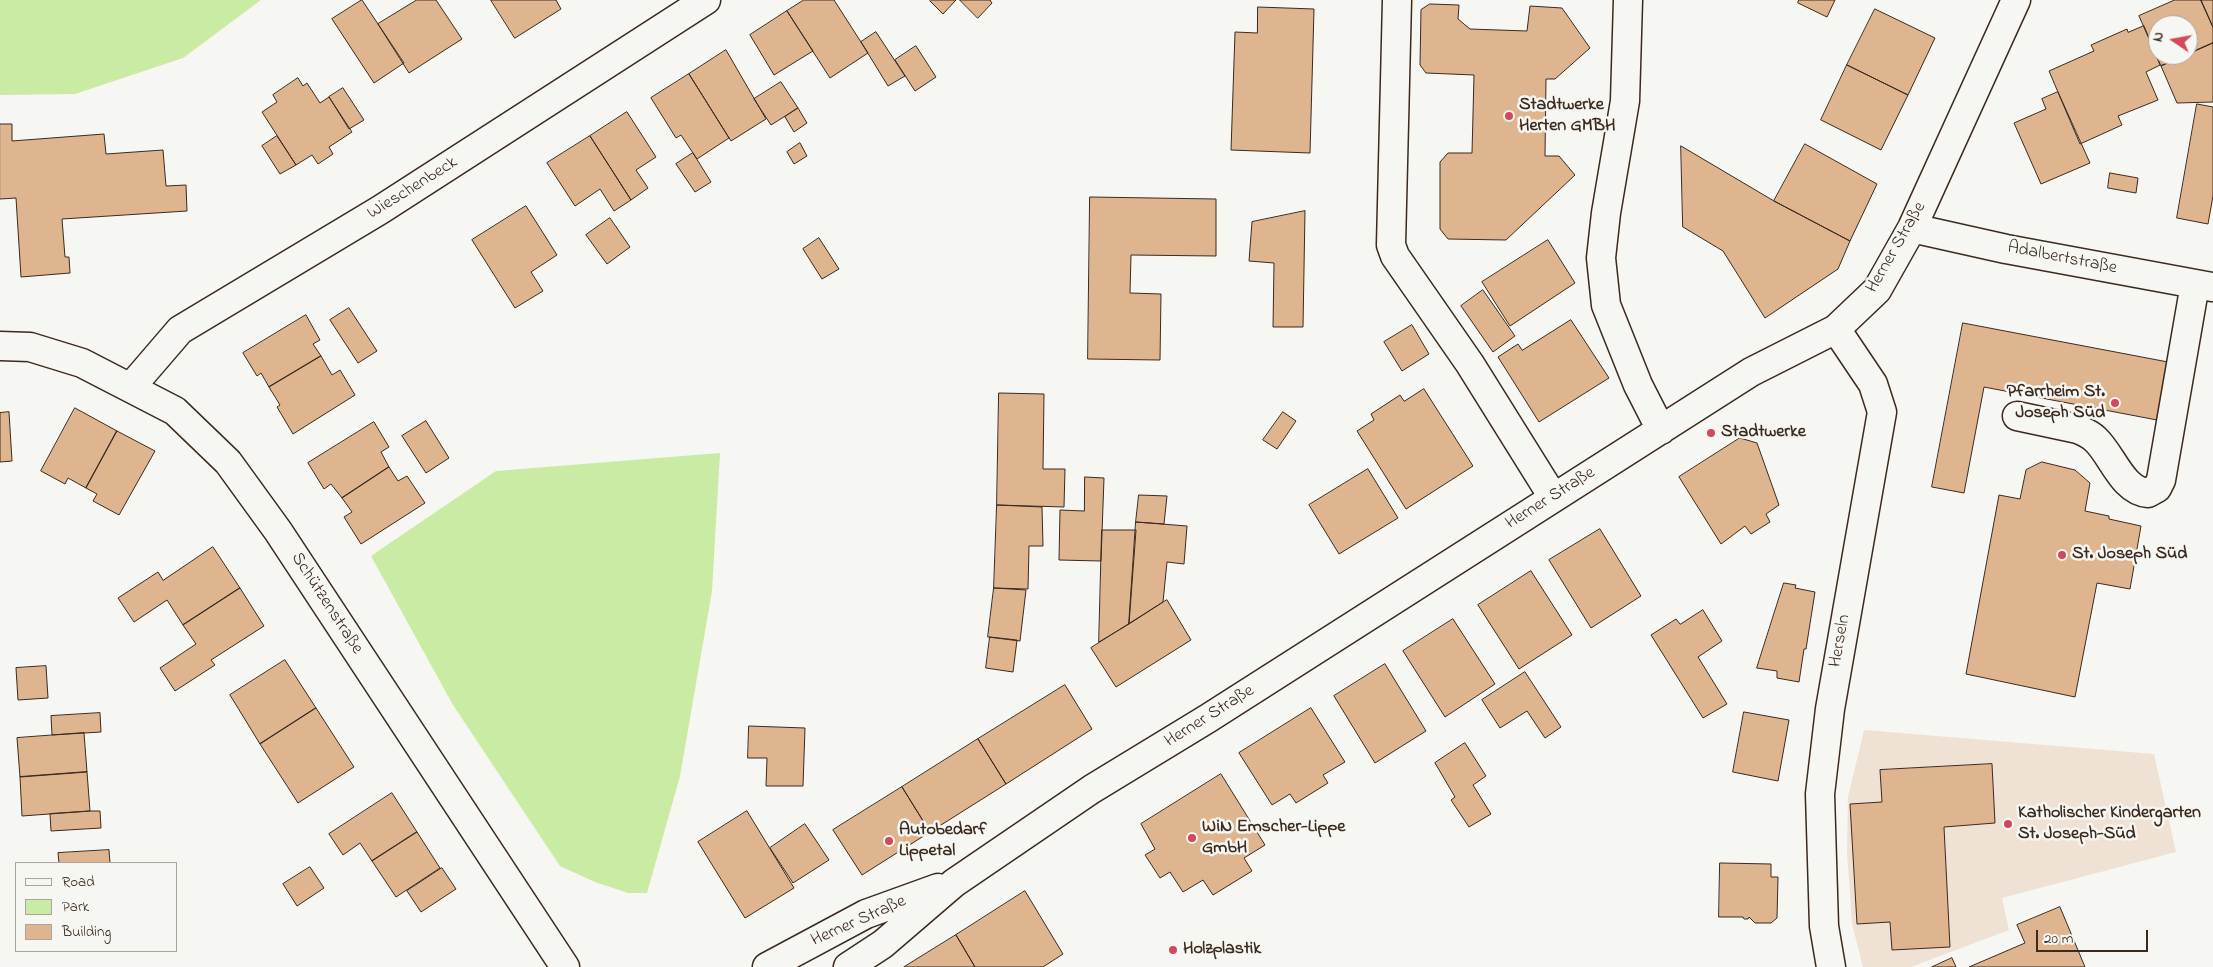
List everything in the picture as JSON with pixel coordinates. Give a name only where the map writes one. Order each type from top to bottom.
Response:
[{"type":"street","name":"Wieschenbeck","points":[[131,387],[180,330],[380,210],[706,0]]},
{"type":"street","points":[[1397,0],[1390,245],[1395,256],[1470,364],[1553,497]]},
{"type":"street","points":[[1628,0],[1626,101],[1606,213],[1601,258],[1606,305],[1638,385],[1660,430]]},
{"type":"street","name":"Herner Straße","points":[[848,967],[883,944],[954,883],[1092,789],[1207,719],[1751,372],[1836,329],[1878,290],[1912,228],[2016,0]]},
{"type":"street","name":"Adalbertstraße","points":[[1912,228],[2006,249],[2204,286]]},
{"type":"street","points":[[2018,416],[2087,433],[2101,445],[2134,489],[2148,493],[2157,488],[2161,480],[2204,286]]},
{"type":"street","name":"Herseln","points":[[1831,967],[1824,926],[1820,794],[1831,700],[1882,412],[1873,384],[1836,329]]},
{"type":"street","name":"Schützenstraße","points":[[0,346],[30,347],[82,363],[131,387],[175,411],[228,462],[278,531],[565,967]]},
{"type":"street","name":"Herner Straße","points":[[767,967],[866,914],[954,883]]},
{"type":"shaded area","name":"Katholischer Kindergarten St. Joseph-Süd","points":[[1864,730],[2154,754],[2176,852],[2002,898],[2009,930],[1911,967],[1863,967],[1852,924],[1847,852],[1848,797]]},
{"type":"green space","points":[[0,0],[261,0],[183,58],[75,94],[0,95]]},
{"type":"green space","points":[[720,453],[712,591],[680,776],[647,893],[628,893],[595,882],[560,866],[453,705],[371,556],[496,471]]},
{"type":"building","points":[[362,0],[404,63],[374,83],[332,19]]},
{"type":"building","points":[[417,0],[436,0],[462,39],[409,73],[378,24]]},
{"type":"building","points":[[491,0],[556,0],[561,9],[515,38]]},
{"type":"building","points":[[804,0],[834,0],[868,53],[830,78],[787,11]]},
{"type":"building","points":[[931,0],[956,0],[943,14]]},
{"type":"building","points":[[960,0],[990,0],[992,3],[978,18]]},
{"type":"building","points":[[1799,0],[1835,0],[1827,17],[1798,3]]},
{"type":"building","points":[[2175,0],[2201,0],[2213,27],[2213,43],[2198,50],[2198,15],[2148,15],[2148,36],[2139,16]]},
{"type":"building","points":[[2201,0],[2213,0],[2213,27]]},
{"type":"building","name":"Stadtwerke Herten GMBH","points":[[1430,4],[1459,5],[1458,19],[1470,29],[1527,31],[1530,6],[1562,8],[1590,48],[1555,79],[1546,79],[1545,156],[1559,156],[1575,175],[1506,240],[1448,239],[1440,229],[1440,162],[1448,153],[1472,153],[1474,75],[1426,73],[1420,65],[1421,10]]},
{"type":"building","points":[[1258,7],[1314,9],[1310,153],[1231,150],[1235,32],[1257,33]]},
{"type":"building","points":[[1875,9],[1935,38],[1908,95],[1847,65]]},
{"type":"building","points":[[787,11],[813,51],[774,75],[750,35]]},
{"type":"building","points":[[2144,26],[2148,36],[2148,65],[2160,65],[2146,72],[2158,100],[2118,116],[2122,125],[2080,144],[2049,71],[2094,51],[2091,45],[2127,29],[2128,32]]},
{"type":"building","points":[[876,32],[905,76],[888,86],[861,42]]},
{"type":"building","points":[[2213,43],[2213,102],[2177,103],[2161,66],[2198,65],[2198,50]]},
{"type":"building","points":[[916,46],[936,77],[915,91],[895,60]]},
{"type":"building","points":[[726,50],[766,119],[731,141],[689,74]]},
{"type":"building","points":[[1847,65],[1908,95],[1881,150],[1821,120]]},
{"type":"building","points":[[689,74],[729,138],[697,159],[681,135],[676,138],[651,98]]},
{"type":"building","points":[[298,78],[303,86],[307,83],[320,103],[329,97],[352,132],[329,147],[333,154],[318,164],[312,155],[296,165],[262,112],[277,102],[273,95]]},
{"type":"building","points":[[781,82],[798,108],[771,125],[754,99]]},
{"type":"building","points":[[343,88],[364,120],[349,129],[329,97]]},
{"type":"building","points":[[2058,92],[2090,163],[2041,184],[2014,123],[2046,109],[2042,99]]},
{"type":"building","points":[[2197,104],[2213,107],[2213,196],[2208,224],[2177,218]]},
{"type":"building","points":[[798,108],[807,123],[794,132],[785,117]]},
{"type":"building","points":[[627,112],[656,157],[636,170],[648,188],[631,200],[590,136]]},
{"type":"building","points":[[0,124],[12,124],[12,141],[104,134],[106,154],[163,150],[166,186],[186,185],[187,211],[62,219],[65,257],[69,257],[70,273],[21,277],[16,198],[0,199]]},
{"type":"building","points":[[277,136],[296,165],[280,174],[262,146]]},
{"type":"building","points":[[590,136],[631,200],[614,211],[600,189],[575,206],[547,163]]},
{"type":"building","points":[[800,143],[807,156],[794,164],[787,152]]},
{"type":"building","points":[[1805,144],[1877,184],[1850,241],[1774,201]]},
{"type":"building","points":[[1681,146],[1774,201],[1850,241],[1838,269],[1765,318],[1723,251],[1683,227]]},
{"type":"building","points":[[693,153],[711,182],[695,192],[676,164]]},
{"type":"building","points":[[2110,173],[2138,178],[2136,193],[2108,188]]},
{"type":"building","points":[[1090,197],[1216,199],[1216,256],[1131,255],[1130,293],[1161,294],[1160,360],[1088,359]]},
{"type":"building","points":[[526,206],[557,255],[531,272],[543,291],[515,308],[472,240]]},
{"type":"building","points":[[1305,211],[1303,327],[1273,327],[1274,263],[1249,261],[1252,222]]},
{"type":"building","points":[[610,218],[630,247],[607,264],[586,235]]},
{"type":"building","points":[[819,238],[839,269],[822,279],[803,249]]},
{"type":"building","points":[[1548,240],[1575,283],[1510,326],[1482,282]]},
{"type":"building","points":[[1483,290],[1515,336],[1493,352],[1461,306]]},
{"type":"building","points":[[349,308],[377,351],[358,363],[330,320]]},
{"type":"building","points":[[306,315],[320,340],[313,344],[321,356],[269,387],[261,373],[257,376],[243,353]]},
{"type":"building","points":[[1571,320],[1609,378],[1539,422],[1498,357],[1518,344],[1522,350]]},
{"type":"building","name":"Pfarrheim St. Joseph Süd","points":[[1963,323],[2168,362],[2157,420],[1984,387],[1964,493],[1932,487]]},
{"type":"building","points":[[1412,325],[1429,354],[1402,371],[1384,342]]},
{"type":"building","points":[[321,356],[332,375],[340,370],[355,395],[293,434],[277,407],[280,405],[269,387]]},
{"type":"building","points":[[1424,389],[1473,466],[1406,509],[1357,431],[1374,420],[1371,414],[1400,395],[1404,401]]},
{"type":"building","points":[[999,393],[1044,394],[1043,469],[1065,469],[1064,507],[997,505]]},
{"type":"building","points":[[75,408],[117,431],[86,488],[68,478],[65,484],[41,471]]},
{"type":"building","points":[[9,412],[12,461],[0,462],[0,413]]},
{"type":"building","points":[[1283,412],[1296,421],[1277,449],[1263,440]]},
{"type":"building","points":[[426,421],[449,458],[426,473],[402,436]]},
{"type":"building","points":[[374,422],[389,447],[381,452],[389,467],[342,498],[331,484],[324,489],[308,463]]},
{"type":"building","points":[[117,431],[155,451],[119,515],[93,501],[97,494],[86,488]]},
{"type":"building","points":[[1740,438],[1757,443],[1779,505],[1766,514],[1770,522],[1751,534],[1745,526],[1721,544],[1679,477]]},
{"type":"building","name":"St. Joseph Süd","points":[[2042,462],[2075,470],[2090,483],[2085,511],[2109,516],[2109,519],[2141,526],[2130,589],[2097,583],[2075,697],[1966,674],[1999,495],[2020,499],[2026,470]]},
{"type":"building","points":[[389,467],[398,481],[407,476],[425,503],[361,544],[344,517],[352,512],[342,498]]},
{"type":"building","points":[[1368,469],[1398,518],[1339,554],[1309,505]]},
{"type":"building","points":[[1085,477],[1104,478],[1101,561],[1059,560],[1060,510],[1084,511]]},
{"type":"building","points":[[1139,495],[1167,496],[1164,524],[1136,522]]},
{"type":"building","points":[[997,505],[1042,507],[1043,546],[1029,546],[1028,589],[994,588]]},
{"type":"building","points":[[1136,522],[1187,526],[1184,564],[1167,562],[1163,602],[1129,624]]},
{"type":"building","points":[[1600,529],[1641,596],[1591,628],[1549,560]]},
{"type":"building","points":[[1102,530],[1136,530],[1129,624],[1099,642]]},
{"type":"building","points":[[213,547],[240,588],[183,625],[167,600],[134,622],[118,598],[158,572],[163,580]]},
{"type":"building","points":[[1531,571],[1572,635],[1519,669],[1478,605]]},
{"type":"building","points":[[1784,583],[1796,585],[1795,588],[1815,592],[1799,682],[1777,678],[1777,671],[1757,668]]},
{"type":"building","points":[[240,588],[264,626],[211,660],[215,665],[175,691],[160,668],[196,644],[183,625]]},
{"type":"building","points":[[994,588],[1026,590],[1020,641],[988,637]]},
{"type":"building","points":[[1167,600],[1191,640],[1116,687],[1091,648]]},
{"type":"building","points":[[1703,610],[1722,641],[1698,657],[1727,704],[1703,718],[1651,635],[1676,619],[1680,624]]},
{"type":"building","points":[[1453,619],[1495,684],[1445,717],[1403,651]]},
{"type":"building","points":[[990,637],[1017,640],[1013,672],[986,668]]},
{"type":"building","points":[[285,660],[316,708],[260,744],[230,695]]},
{"type":"building","points":[[1385,664],[1426,731],[1375,763],[1334,696]]},
{"type":"building","points":[[46,666],[48,698],[18,700],[16,668]]},
{"type":"building","points":[[1525,672],[1561,727],[1545,738],[1527,711],[1500,728],[1482,700]]},
{"type":"building","points":[[1065,685],[1092,729],[1006,784],[978,739]]},
{"type":"building","points":[[316,708],[354,767],[298,803],[260,744]]},
{"type":"building","points":[[1311,708],[1345,762],[1323,775],[1328,783],[1296,803],[1290,794],[1272,805],[1239,753]]},
{"type":"building","points":[[1744,712],[1789,720],[1778,781],[1733,772]]},
{"type":"building","points":[[100,713],[101,732],[52,735],[51,716]]},
{"type":"building","points":[[749,726],[805,728],[803,786],[766,786],[767,758],[748,758]]},
{"type":"building","points":[[84,733],[87,772],[20,777],[17,738]]},
{"type":"building","points":[[978,739],[1006,784],[930,832],[902,787]]},
{"type":"building","points":[[1465,743],[1486,776],[1473,785],[1491,814],[1469,827],[1451,800],[1455,797],[1435,763]]},
{"type":"building","points":[[1992,764],[1995,823],[1944,827],[1950,947],[1892,950],[1890,922],[1857,924],[1850,804],[1882,802],[1880,770]]},
{"type":"building","points":[[87,772],[90,811],[22,816],[20,777]]},
{"type":"building","points":[[1221,774],[1265,845],[1244,858],[1252,871],[1213,895],[1203,880],[1183,892],[1170,872],[1160,878],[1145,855],[1155,849],[1141,824]]},
{"type":"building","points":[[902,787],[930,832],[862,875],[833,830]]},
{"type":"building","points":[[392,793],[417,832],[372,861],[360,843],[343,855],[329,834]]},
{"type":"building","points":[[100,811],[101,828],[51,831],[50,814]]},
{"type":"building","points":[[747,811],[794,888],[745,918],[698,842]]},
{"type":"building","points":[[805,824],[829,860],[793,883],[770,848]]},
{"type":"building","points":[[417,832],[440,868],[396,897],[372,861]]},
{"type":"building","points":[[109,850],[110,862],[59,862],[58,853]]},
{"type":"building","points":[[1720,863],[1771,864],[1771,877],[1778,877],[1777,918],[1771,923],[1755,923],[1749,917],[1744,919],[1743,917],[1719,917]]},
{"type":"building","points":[[310,867],[324,888],[297,906],[283,884]]},
{"type":"building","points":[[442,868],[456,889],[421,912],[407,891]]},
{"type":"building","points":[[1025,891],[1063,954],[1043,967],[975,967],[956,935]]},
{"type":"building","points":[[2060,907],[2085,967],[1969,967],[2025,943],[2017,925]]},
{"type":"building","points":[[956,935],[975,967],[904,967]]},
{"type":"building","points":[[1952,958],[1956,967],[1932,967]]},
{"type":"place","name":"Stadtwerke Herten GMBH","points":[[1509,116]]},
{"type":"place","name":"Pfarrheim St. Joseph Süd","points":[[2115,403]]},
{"type":"place","name":"Stadtwerke","points":[[1711,433]]},
{"type":"place","name":"St. Joseph Süd","points":[[2062,555]]},
{"type":"place","name":"Katholischer Kindergarten St. Joseph-Süd","points":[[2008,824]]},
{"type":"place","name":"WiN Emscher-Lippe GmbH","points":[[1192,838]]},
{"type":"place","name":"Autobedarf Lippetal","points":[[889,841]]},
{"type":"place","name":"Holzplastik","points":[[1173,950]]}]
